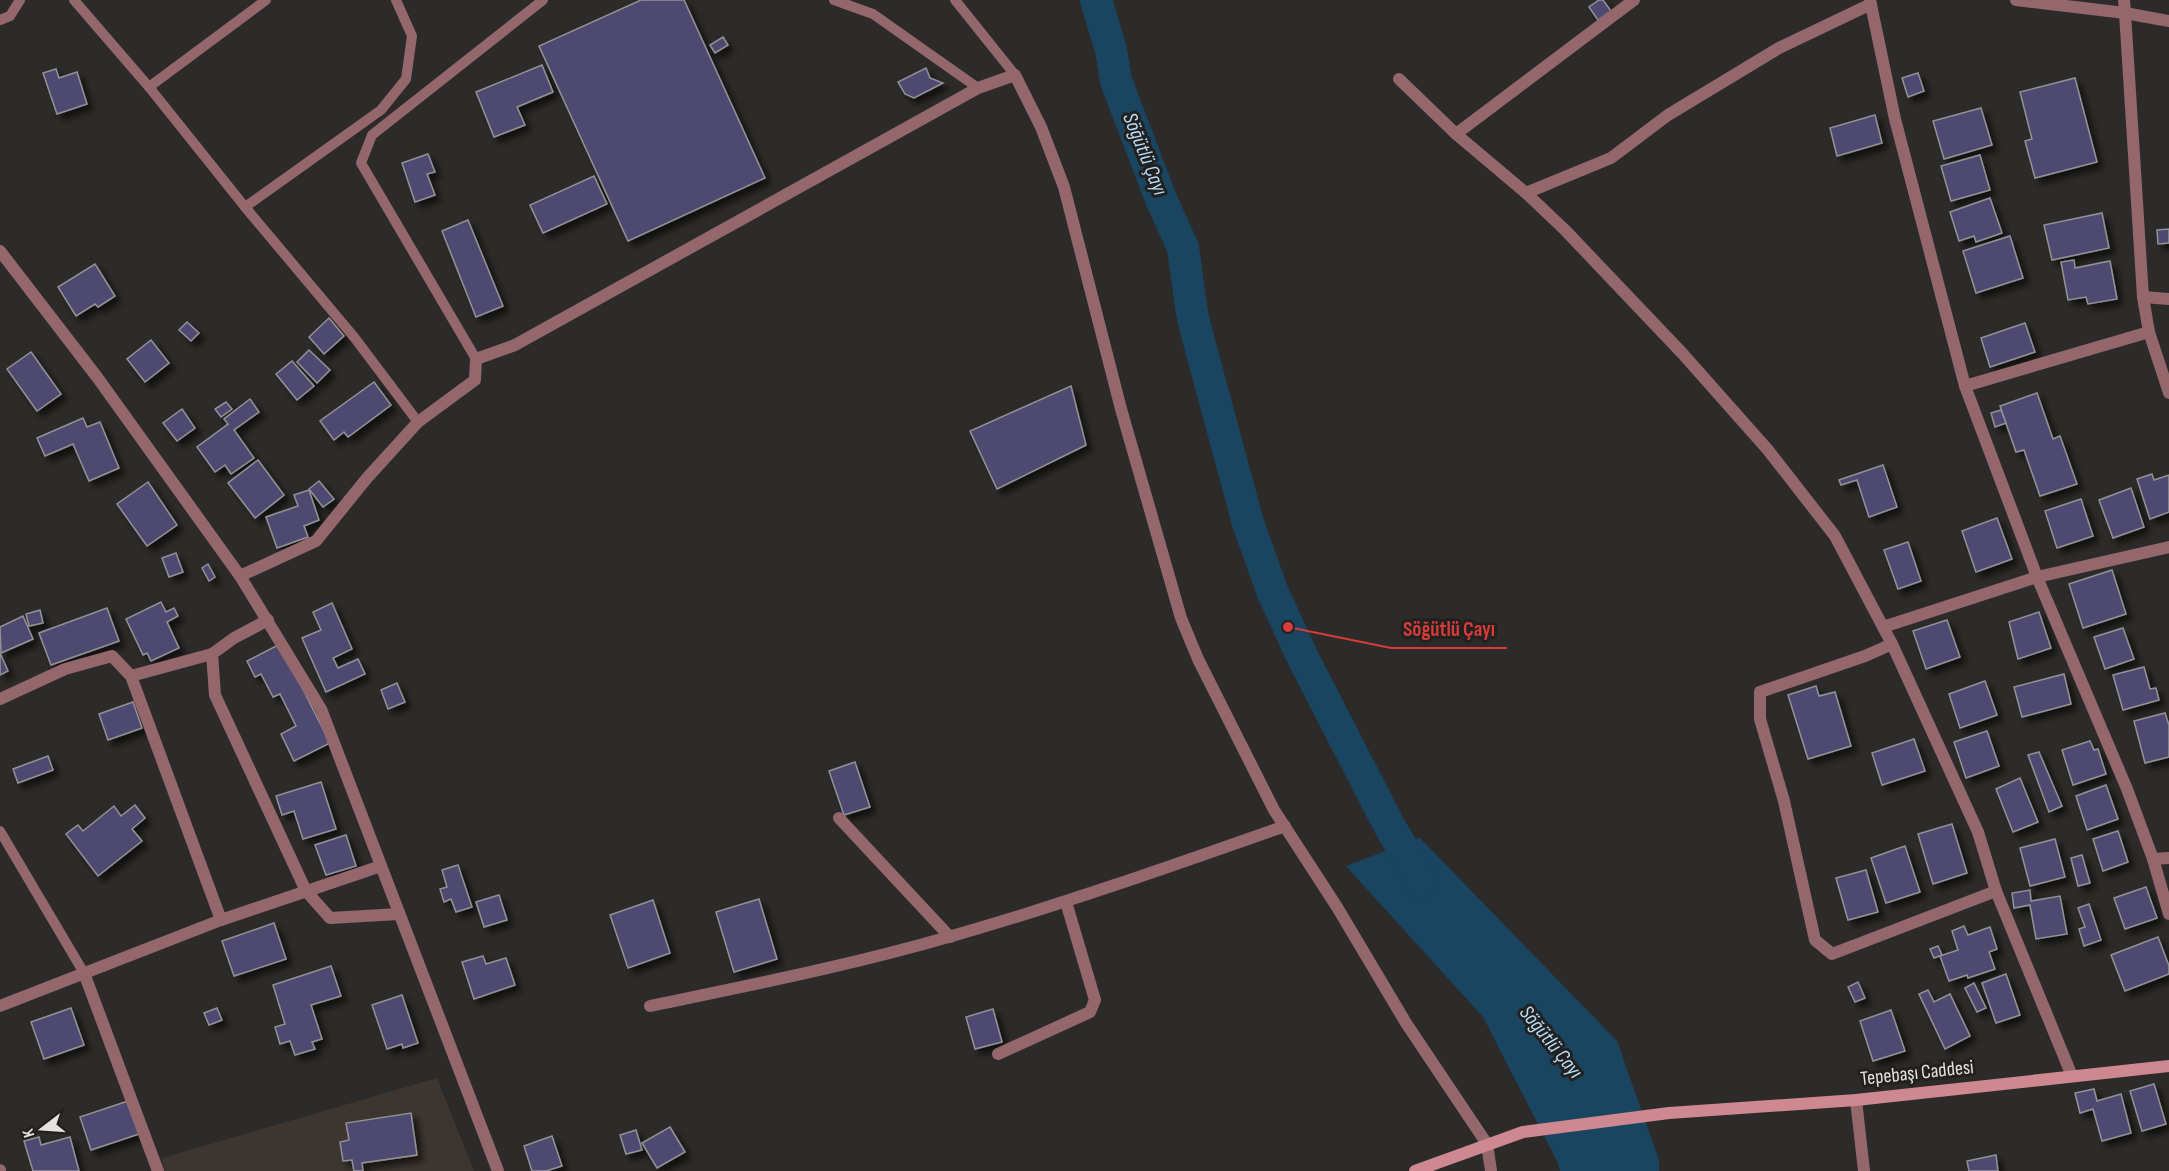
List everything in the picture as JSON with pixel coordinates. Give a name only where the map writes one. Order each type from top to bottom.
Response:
[{"type":"main road","name":"Tepebaşı Caddesi","points":[[1415,1171],[1523,1132],[1669,1113],[1856,1100],[2169,1066]]},
{"type":"street","points":[[1456,134],[1634,0]]},
{"type":"street","points":[[2016,0],[2169,21]]},
{"type":"street","points":[[2124,0],[2143,297],[2150,332],[2169,393]]},
{"type":"street","points":[[1526,193],[1611,158],[1668,115],[1769,54],[1871,2],[1895,119],[1965,386],[2037,577],[2127,789],[2153,859],[2169,914]]},
{"type":"street","points":[[240,576],[316,541],[367,478],[418,422],[475,380],[476,359],[515,345],[978,88],[1016,75],[1041,127],[1064,187],[1121,409],[1181,618],[1223,710],[1274,810],[1337,907],[1406,1023],[1487,1144],[1491,1171]]},
{"type":"street","points":[[1399,79],[1456,134],[1566,230],[1682,353],[1768,450],[1835,536],[1892,644],[1978,832],[1996,891],[2073,1076]]},
{"type":"street","points":[[0,251],[97,376],[240,576],[321,709],[498,1171]]},
{"type":"street","points":[[2143,297],[2169,299]]},
{"type":"street","points":[[1965,386],[2150,332]]},
{"type":"street","points":[[1882,627],[2037,577],[2169,547]]},
{"type":"street","points":[[131,676],[212,654],[234,638],[267,620]]},
{"type":"street","points":[[1892,644],[1865,656],[1760,692],[1760,719],[1784,801],[1815,940],[1832,954],[1996,891]]},
{"type":"street","points":[[212,654],[215,695],[306,891],[330,918],[399,914]]},
{"type":"street","points":[[0,699],[65,669],[112,656],[131,676],[221,920]]},
{"type":"street","points":[[839,818],[950,937]]},
{"type":"street","points":[[650,1006],[798,975],[950,937],[1066,902],[1285,826]]},
{"type":"street","points":[[2153,859],[2169,858]]},
{"type":"street","points":[[0,1006],[221,920],[381,866]]},
{"type":"street","points":[[998,1054],[1090,1012],[1095,1000],[1066,902]]},
{"type":"street","points":[[84,973],[158,1171]]},
{"type":"street","points":[[1856,1100],[1864,1171]]},
{"type":"lane","points":[[0,20],[10,16],[20,0]]},
{"type":"lane","points":[[74,0],[149,87],[245,207],[354,337],[418,422]]},
{"type":"lane","points":[[149,87],[266,0]]},
{"type":"lane","points":[[245,207],[381,110],[406,79],[412,36],[396,0]]},
{"type":"lane","points":[[476,359],[361,163],[372,135],[543,0]]},
{"type":"lane","points":[[834,0],[873,14],[978,88]]},
{"type":"lane","points":[[955,0],[1016,75]]},
{"type":"lane","points":[[0,831],[84,973]]},
{"type":"shaded area","points":[[437,1078],[474,1171],[164,1171],[162,1158]]},
{"type":"water","points":[[1420,838],[1617,1041],[1659,1160],[1659,1171],[1560,1171],[1483,1017],[1346,866]]},
{"type":"building","points":[[641,0],[684,0],[765,178],[628,241],[539,46]]},
{"type":"building","points":[[1603,0],[1611,11],[1598,20],[1589,7]]},
{"type":"building","points":[[723,37],[728,45],[715,53],[710,45]]},
{"type":"building","points":[[542,65],[553,92],[517,107],[525,125],[494,137],[476,92]]},
{"type":"building","points":[[926,68],[930,78],[943,83],[914,98],[905,94],[898,82]]},
{"type":"building","points":[[56,69],[59,78],[77,72],[87,104],[57,114],[43,73]]},
{"type":"building","points":[[1918,73],[1924,91],[1908,97],[1902,78]]},
{"type":"building","points":[[2075,78],[2097,162],[2035,178],[2025,141],[2032,139],[2020,92]]},
{"type":"building","points":[[1981,108],[1992,145],[1944,159],[1933,121]]},
{"type":"building","points":[[1875,115],[1882,143],[1837,156],[1830,128]]},
{"type":"building","points":[[428,154],[435,172],[427,174],[435,195],[415,202],[402,163]]},
{"type":"building","points":[[1980,155],[1990,190],[1951,201],[1941,166]]},
{"type":"building","points":[[594,176],[607,204],[543,233],[530,205]]},
{"type":"building","points":[[1990,198],[2002,233],[1976,242],[1974,236],[1959,241],[1950,212]]},
{"type":"building","points":[[2102,213],[2109,248],[2052,260],[2044,225]]},
{"type":"building","points":[[468,220],[503,306],[476,317],[442,231]]},
{"type":"building","points":[[2169,229],[2169,243],[2158,244],[2157,230]]},
{"type":"building","points":[[2010,236],[2023,278],[1976,293],[1963,251]]},
{"type":"building","points":[[2074,260],[2075,268],[2110,261],[2117,299],[2088,304],[2086,297],[2068,300],[2061,262]]},
{"type":"building","points":[[95,264],[115,296],[98,307],[95,304],[76,316],[58,287]]},
{"type":"building","points":[[329,318],[344,336],[324,354],[309,337]]},
{"type":"building","points":[[187,322],[199,333],[191,341],[179,330]]},
{"type":"building","points":[[2025,323],[2035,352],[1990,367],[1981,338]]},
{"type":"building","points":[[151,340],[169,363],[145,382],[127,359]]},
{"type":"building","points":[[309,350],[330,370],[317,383],[297,362]]},
{"type":"building","points":[[31,352],[61,394],[37,411],[7,369]]},
{"type":"building","points":[[292,361],[314,386],[297,400],[276,374]]},
{"type":"building","points":[[374,382],[391,405],[348,437],[344,432],[334,440],[320,421]]},
{"type":"building","points":[[1071,386],[1086,445],[997,489],[970,431]]},
{"type":"building","points":[[2037,393],[2053,439],[2060,436],[2077,484],[2040,496],[2024,450],[2016,452],[2000,406]]},
{"type":"building","points":[[250,399],[259,412],[234,430],[254,458],[231,474],[225,465],[215,472],[197,447],[228,424],[224,419]]},
{"type":"building","points":[[226,402],[232,409],[221,417],[215,409]]},
{"type":"building","points":[[182,409],[195,428],[177,441],[163,423]]},
{"type":"building","points":[[2001,410],[2006,423],[1995,427],[1991,413]]},
{"type":"building","points":[[83,418],[87,427],[100,422],[119,468],[89,481],[73,444],[45,456],[37,438]]},
{"type":"building","points":[[258,460],[284,495],[255,518],[228,483]]},
{"type":"building","points":[[1883,465],[1897,507],[1869,517],[1857,480],[1841,485],[1839,480]]},
{"type":"building","points":[[2152,474],[2154,480],[2169,475],[2169,512],[2150,519],[2137,479]]},
{"type":"building","points":[[319,481],[334,499],[323,507],[309,489]]},
{"type":"building","points":[[148,482],[177,525],[147,546],[117,504]]},
{"type":"building","points":[[2131,488],[2144,527],[2113,538],[2099,500]]},
{"type":"building","points":[[309,490],[319,520],[304,526],[308,537],[277,548],[266,517],[298,506],[294,495]]},
{"type":"building","points":[[2081,499],[2093,536],[2057,548],[2045,511]]},
{"type":"building","points":[[1997,518],[2012,559],[1976,572],[1962,531]]},
{"type":"building","points":[[1908,542],[1921,581],[1898,589],[1884,550]]},
{"type":"building","points":[[176,553],[183,572],[169,577],[162,558]]},
{"type":"building","points":[[208,564],[215,577],[209,581],[202,568]]},
{"type":"building","points":[[2112,570],[2126,614],[2083,628],[2069,584]]},
{"type":"building","points":[[161,602],[166,612],[174,608],[178,616],[167,622],[179,648],[151,661],[147,653],[143,655],[126,619]]},
{"type":"building","points":[[332,603],[352,649],[333,658],[338,668],[358,659],[365,674],[326,692],[302,638],[321,630],[313,612]]},
{"type":"building","points":[[107,608],[119,641],[51,665],[39,633]]},
{"type":"building","points":[[40,610],[43,623],[29,626],[26,614]]},
{"type":"building","points":[[2039,612],[2051,648],[2018,659],[2009,622]]},
{"type":"building","points":[[23,616],[33,639],[1,653],[0,627]]},
{"type":"building","points":[[1947,620],[1960,657],[1926,669],[1913,631]]},
{"type":"building","points":[[2123,628],[2134,659],[2105,669],[2094,637]]},
{"type":"building","points":[[280,644],[330,743],[294,761],[281,734],[296,726],[280,694],[273,697],[261,674],[255,677],[247,661]]},
{"type":"building","points":[[0,653],[8,671],[0,675]]},
{"type":"building","points":[[2144,667],[2150,689],[2156,688],[2159,700],[2123,710],[2113,675]]},
{"type":"building","points":[[2064,674],[2071,704],[2022,717],[2014,687]]},
{"type":"building","points":[[1985,681],[1997,715],[1960,728],[1949,694]]},
{"type":"building","points":[[397,683],[405,702],[388,709],[381,690]]},
{"type":"building","points":[[1816,686],[1819,696],[1835,692],[1851,746],[1808,759],[1788,695]]},
{"type":"building","points":[[133,702],[142,728],[108,740],[99,714]]},
{"type":"building","points":[[2165,713],[2169,725],[2169,757],[2145,763],[2134,721]]},
{"type":"building","points":[[1987,731],[1999,766],[1966,778],[1954,742]]},
{"type":"building","points":[[1914,739],[1925,771],[1882,785],[1872,753]]},
{"type":"building","points":[[2090,741],[2094,750],[2098,749],[2106,774],[2073,785],[2062,750]]},
{"type":"building","points":[[2039,752],[2062,806],[2049,812],[2028,755]]},
{"type":"building","points":[[48,756],[53,770],[18,783],[13,769]]},
{"type":"building","points":[[855,762],[870,807],[844,815],[829,771]]},
{"type":"building","points":[[2020,778],[2038,822],[2013,832],[1996,789]]},
{"type":"building","points":[[321,782],[336,829],[303,839],[294,811],[282,815],[276,796]]},
{"type":"building","points":[[2106,785],[2118,819],[2087,830],[2076,796]]},
{"type":"building","points":[[135,805],[145,818],[132,829],[142,841],[98,876],[66,834],[78,825],[83,831],[114,806],[121,816]]},
{"type":"building","points":[[1952,824],[1967,873],[1933,884],[1918,834]]},
{"type":"building","points":[[2118,831],[2128,862],[2103,871],[2093,839]]},
{"type":"building","points":[[346,835],[356,866],[326,875],[315,845]]},
{"type":"building","points":[[2055,839],[2065,877],[2030,886],[2020,848]]},
{"type":"building","points":[[1905,846],[1920,892],[1886,903],[1871,858]]},
{"type":"building","points":[[2082,855],[2090,883],[2078,886],[2071,858]]},
{"type":"building","points":[[458,865],[472,907],[456,912],[451,899],[444,902],[440,889],[447,887],[442,870]]},
{"type":"building","points":[[1866,870],[1878,912],[1848,920],[1836,878]]},
{"type":"building","points":[[2146,887],[2157,918],[2125,929],[2114,898]]},
{"type":"building","points":[[2030,890],[2031,901],[2060,896],[2067,934],[2036,939],[2030,905],[2014,908],[2012,893]]},
{"type":"building","points":[[499,895],[507,920],[484,927],[476,902]]},
{"type":"building","points":[[759,899],[777,959],[734,972],[716,912]]},
{"type":"building","points":[[653,900],[670,953],[628,968],[610,915]]},
{"type":"building","points":[[2089,904],[2101,940],[2084,946],[2079,929],[2085,927],[2078,908]]},
{"type":"building","points":[[274,923],[286,959],[234,976],[222,941]]},
{"type":"building","points":[[1964,926],[1968,935],[1990,927],[1997,949],[1989,952],[1995,969],[1968,978],[1967,975],[1949,981],[1940,956],[1958,950],[1952,931]]},
{"type":"building","points":[[2158,937],[2169,966],[2169,974],[2125,991],[2111,955]]},
{"type":"building","points":[[1938,946],[1942,955],[1934,958],[1930,949]]},
{"type":"building","points":[[483,956],[486,964],[506,958],[515,985],[474,999],[462,962]]},
{"type":"building","points":[[331,966],[341,996],[311,1005],[322,1039],[312,1042],[315,1049],[295,1055],[290,1041],[280,1044],[275,1027],[285,1024],[273,985]]},
{"type":"building","points":[[2006,974],[2020,1015],[1996,1023],[1982,983]]},
{"type":"building","points":[[1858,982],[1865,998],[1855,1002],[1848,987]]},
{"type":"building","points":[[1974,983],[1986,1008],[1977,1012],[1965,988]]},
{"type":"building","points":[[1928,990],[1934,1002],[1950,994],[1970,1036],[1945,1049],[1919,994]]},
{"type":"building","points":[[402,995],[418,1043],[403,1048],[402,1044],[387,1049],[372,1005]]},
{"type":"building","points":[[71,1008],[84,1045],[44,1059],[31,1022]]},
{"type":"building","points":[[217,1008],[222,1020],[209,1025],[204,1013]]},
{"type":"building","points":[[993,1009],[1002,1042],[975,1049],[966,1017]]},
{"type":"building","points":[[1891,1010],[1905,1051],[1873,1061],[1860,1021]]},
{"type":"building","points":[[2154,1084],[2166,1124],[2142,1131],[2130,1091]]},
{"type":"building","points":[[2094,1089],[2097,1101],[2121,1094],[2131,1133],[2102,1141],[2093,1109],[2080,1113],[2075,1093]]},
{"type":"building","points":[[128,1101],[139,1134],[91,1150],[80,1117]]},
{"type":"building","points":[[411,1113],[417,1155],[362,1163],[363,1171],[354,1171],[352,1160],[343,1161],[340,1142],[349,1140],[346,1123]]},
{"type":"building","points":[[670,1127],[685,1152],[657,1168],[642,1143]]},
{"type":"building","points":[[636,1130],[642,1150],[626,1154],[620,1135]]},
{"type":"building","points":[[552,1136],[562,1166],[546,1171],[532,1171],[524,1146]]},
{"type":"building","points":[[39,1137],[41,1145],[70,1137],[79,1171],[33,1171],[24,1141]]},
{"type":"building","points":[[1996,1155],[1998,1171],[1969,1171],[1967,1161]]},
{"type":"waterway","name":"Söğütlü Çayı","points":[[1096,0],[1111,50],[1116,81],[1161,199],[1183,248],[1197,334],[1248,523],[1273,593],[1303,658],[1390,827],[1422,882]]},
{"type":"place","name":"Söğütlü Çayı","points":[[1288,627]]}]
